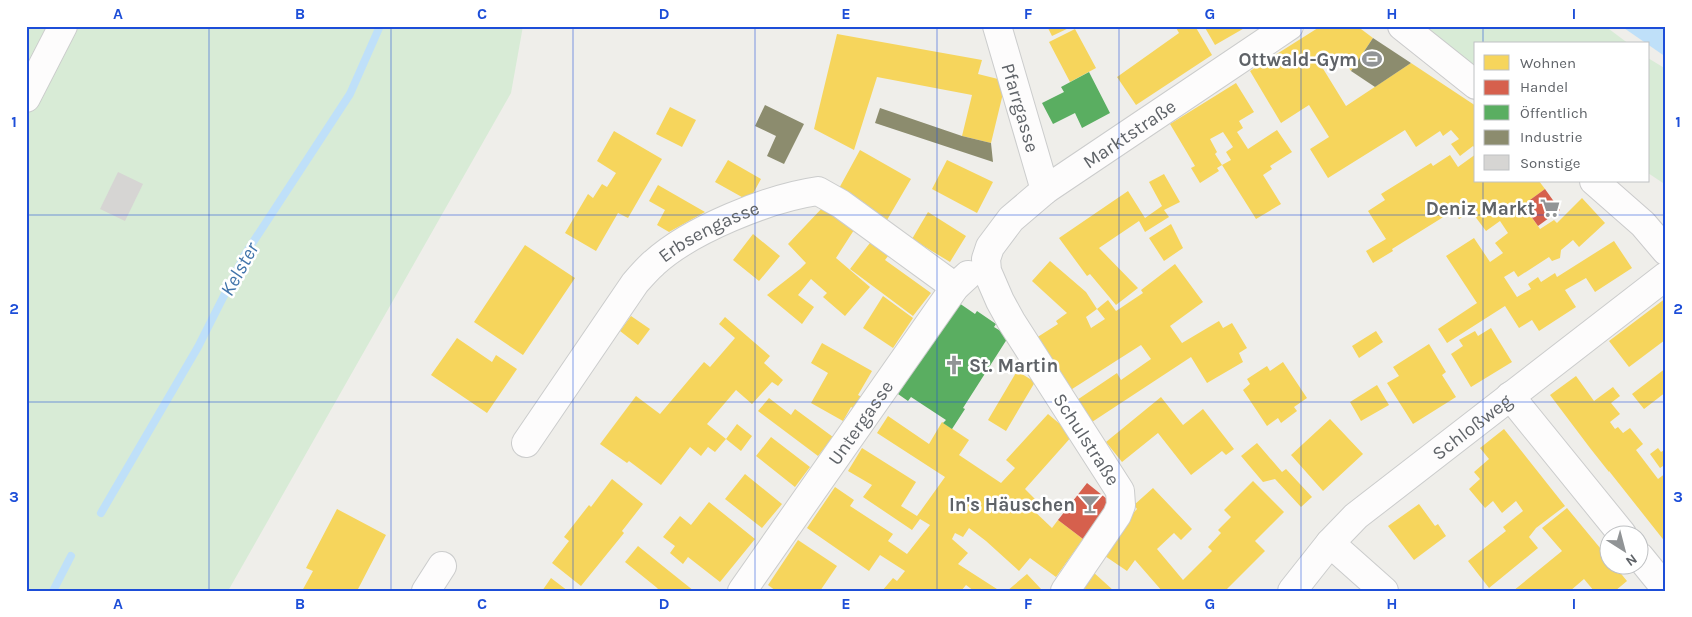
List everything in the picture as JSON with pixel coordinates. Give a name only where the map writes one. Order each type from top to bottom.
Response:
[{"type":"street","points":[[26,98],[63,26]]},
{"type":"street","name":"Pfarrgasse","points":[[997,26],[1045,190]]},
{"type":"street","name":"Marktstraße","points":[[986,258],[990,247],[1011,219],[1045,190],[1289,26]]},
{"type":"street","points":[[1402,26],[1474,83]]},
{"type":"street","points":[[1595,182],[1643,224],[1666,251]]},
{"type":"street","name":"Erbsengasse","points":[[526,443],[635,283],[654,262],[690,238],[729,218],[798,194],[818,190],[841,204],[955,286]]},
{"type":"street","name":"Untergasse","points":[[742,591],[955,286],[986,258]]},
{"type":"street","name":"Schulstraße","points":[[986,258],[987,271],[991,283],[1011,321],[1120,490],[1121,505],[1117,515],[1065,591]]},
{"type":"street","name":"Schloßweg","points":[[1292,591],[1330,543],[1356,516],[1666,276]]},
{"type":"street","points":[[1510,396],[1614,524]]},
{"type":"street","points":[[1330,543],[1384,591]]},
{"type":"street","points":[[426,591],[442,566]]},
{"type":"street","points":[[1650,569],[1666,589]]},
{"type":"green space","points":[[26,26],[523,26],[511,93],[228,591],[26,591]]},
{"type":"green space","points":[[1425,26],[1605,26],[1626,42],[1474,42],[1474,68]]},
{"type":"green space","points":[[1650,59],[1666,69],[1666,185],[1650,174]]},
{"type":"water","points":[[1621,26],[1666,26],[1666,57],[1650,46],[1650,42],[1644,42]]},
{"type":"building: Wohnen","points":[[1047,26],[1073,26],[1052,36]]},
{"type":"building: Wohnen","points":[[1175,26],[1195,26],[1212,55],[1136,105],[1117,77],[1179,33]]},
{"type":"building: Wohnen","points":[[1204,26],[1248,26],[1215,45]]},
{"type":"building: Wohnen","points":[[1321,26],[1357,26],[1373,38],[1351,71],[1340,56],[1322,67],[1346,106],[1411,63],[1474,105],[1474,147],[1460,156],[1451,144],[1459,139],[1451,130],[1443,136],[1440,131],[1416,147],[1405,130],[1328,178],[1310,149],[1329,137],[1309,105],[1281,123],[1250,71]]},
{"type":"building: Wohnen","points":[[1075,29],[1096,68],[1070,82],[1049,42]]},
{"type":"building: Wohnen","points":[[837,34],[982,60],[978,74],[1006,81],[991,143],[962,136],[972,95],[877,77],[854,150],[814,129]]},
{"type":"building: Wohnen","points":[[1236,83],[1254,112],[1239,121],[1243,128],[1237,132],[1248,149],[1277,130],[1292,152],[1270,166],[1272,169],[1263,175],[1281,204],[1256,219],[1222,165],[1217,168],[1219,171],[1200,183],[1191,168],[1195,166],[1170,124]],"holes":[[[1223,132],[1233,147],[1226,152],[1231,160],[1222,165],[1215,154],[1217,152],[1210,139]]]},
{"type":"building: Wohnen","points":[[670,107],[696,120],[682,147],[656,134]]},
{"type":"building: Wohnen","points":[[614,131],[662,159],[628,218],[618,213],[596,251],[565,233],[588,194],[593,198],[602,184],[607,187],[616,173],[597,161]]},
{"type":"building: Wohnen","points":[[860,150],[911,179],[887,220],[837,192]]},
{"type":"building: Wohnen","points":[[1450,155],[1458,167],[1474,155],[1474,182],[1540,182],[1545,189],[1523,205],[1540,229],[1554,220],[1557,223],[1582,198],[1605,223],[1579,247],[1573,240],[1561,250],[1560,258],[1552,261],[1549,257],[1518,277],[1514,271],[1504,277],[1517,297],[1531,289],[1528,284],[1538,277],[1541,282],[1555,273],[1557,277],[1614,241],[1632,268],[1595,292],[1586,278],[1565,290],[1576,307],[1539,331],[1532,320],[1519,328],[1505,306],[1447,343],[1438,329],[1477,303],[1446,256],[1474,238],[1490,262],[1503,253],[1495,243],[1508,233],[1500,221],[1486,231],[1471,211],[1459,219],[1453,211],[1373,263],[1366,251],[1386,239],[1368,211],[1385,200],[1381,194],[1431,163],[1433,166]]},
{"type":"building: Wohnen","points":[[728,160],[761,179],[749,201],[715,182]]},
{"type":"building: Wohnen","points":[[947,160],[993,182],[977,213],[932,189]]},
{"type":"building: Wohnen","points":[[1164,174],[1180,202],[1164,210],[1169,217],[1145,232],[1139,221],[1099,248],[1138,288],[1116,305],[1090,274],[1087,276],[1059,238],[1128,191],[1145,218],[1162,206],[1149,182]]},
{"type":"building: Wohnen","points":[[658,185],[705,212],[669,232],[657,225],[665,210],[649,201]]},
{"type":"building: Wohnen","points":[[824,206],[854,230],[836,258],[870,287],[845,316],[823,297],[827,293],[811,279],[798,295],[814,307],[802,324],[767,295],[806,263],[788,244]]},
{"type":"building: Wohnen","points":[[928,212],[966,236],[950,262],[912,239]]},
{"type":"building: Wohnen","points":[[1171,224],[1183,248],[1164,261],[1149,238]]},
{"type":"building: Wohnen","points":[[753,234],[780,256],[759,281],[733,260]]},
{"type":"building: Wohnen","points":[[876,235],[894,248],[885,260],[931,293],[913,316],[850,269]]},
{"type":"building: Wohnen","points":[[525,245],[575,278],[523,355],[474,322]]},
{"type":"building: Wohnen","points":[[1050,261],[1086,292],[1097,309],[1108,300],[1116,311],[1143,293],[1141,290],[1175,264],[1203,302],[1170,326],[1182,343],[1219,321],[1223,328],[1232,323],[1247,348],[1239,353],[1243,362],[1207,383],[1191,357],[1092,422],[1077,400],[1117,373],[1121,380],[1151,359],[1141,345],[1069,391],[1036,338],[1058,324],[1056,321],[1067,313],[1032,281]],"holes":[[[1097,309],[1105,319],[1091,328],[1086,317]]]},
{"type":"building: Wohnen","points":[[883,296],[913,318],[893,348],[863,328]]},
{"type":"building: Wohnen","points":[[1666,298],[1666,341],[1629,367],[1609,341]]},
{"type":"building: Wohnen","points":[[631,316],[650,329],[638,345],[620,331]]},
{"type":"building: Wohnen","points":[[725,317],[770,356],[764,363],[783,380],[778,386],[772,382],[752,404],[736,390],[707,424],[726,439],[715,452],[708,447],[701,456],[690,447],[661,485],[629,461],[627,463],[600,444],[636,396],[660,414],[704,362],[710,367],[735,338],[719,324]]},
{"type":"building: Wohnen","points":[[1491,328],[1512,362],[1471,387],[1451,354],[1463,346],[1459,340],[1475,331],[1478,336]]},
{"type":"building: Wohnen","points":[[1376,331],[1383,342],[1359,358],[1352,346]]},
{"type":"building: Wohnen","points":[[457,338],[492,362],[496,355],[517,369],[487,413],[431,375]]},
{"type":"building: Wohnen","points":[[822,343],[872,371],[858,395],[864,398],[857,410],[851,407],[843,421],[811,403],[828,373],[811,363]]},
{"type":"building: Wohnen","points":[[1429,344],[1446,372],[1442,375],[1456,397],[1413,424],[1387,383],[1399,376],[1393,367]]},
{"type":"building: Wohnen","points":[[1283,362],[1307,398],[1294,407],[1297,411],[1281,423],[1278,418],[1267,426],[1243,390],[1250,384],[1247,379],[1267,366],[1270,371]]},
{"type":"building: Wohnen","points":[[1666,368],[1666,392],[1644,409],[1632,394]]},
{"type":"building: Wohnen","points":[[1017,371],[1035,382],[1006,431],[988,420]]},
{"type":"building: Wohnen","points":[[1576,376],[1594,401],[1613,387],[1620,396],[1611,403],[1620,414],[1610,422],[1615,429],[1618,427],[1623,433],[1630,428],[1643,444],[1636,450],[1658,479],[1666,473],[1666,543],[1550,395]]},
{"type":"building: Wohnen","points":[[1377,385],[1389,405],[1361,421],[1350,402]]},
{"type":"building: Wohnen","points":[[1161,397],[1183,425],[1203,409],[1234,449],[1226,455],[1222,451],[1191,475],[1158,433],[1122,462],[1106,442]]},
{"type":"building: Wohnen","points":[[769,398],[791,415],[795,409],[833,437],[818,456],[758,411]]},
{"type":"building: Wohnen","points":[[1048,414],[1073,435],[1025,489],[1037,501],[1031,508],[1052,528],[1058,520],[1083,539],[1056,577],[1030,558],[1019,571],[969,528],[963,537],[955,533],[952,539],[968,553],[958,564],[1000,591],[974,591],[966,585],[961,591],[882,591],[893,578],[897,581],[905,571],[880,555],[869,571],[807,528],[835,487],[854,500],[850,506],[893,534],[888,541],[907,554],[930,525],[920,519],[912,530],[863,497],[872,485],[848,471],[862,448],[916,482],[901,506],[917,516],[945,477],[877,433],[888,416],[929,444],[942,422],[969,440],[959,455],[1001,483],[1015,468],[1006,460]]},
{"type":"building: Wohnen","points":[[1330,419],[1363,454],[1323,491],[1291,455]]},
{"type":"building: Wohnen","points":[[737,424],[752,436],[741,451],[726,439]]},
{"type":"building: Wohnen","points":[[1504,429],[1565,506],[1536,528],[1529,537],[1538,548],[1489,588],[1468,561],[1506,531],[1503,527],[1523,511],[1516,501],[1502,513],[1493,501],[1485,508],[1469,489],[1480,479],[1474,472],[1489,459],[1480,448]]},
{"type":"building: Wohnen","points":[[771,437],[810,467],[795,487],[756,456]]},
{"type":"building: Wohnen","points":[[1257,443],[1282,472],[1286,469],[1312,497],[1301,507],[1275,479],[1263,482],[1241,456]]},
{"type":"building: Wohnen","points":[[1658,448],[1661,452],[1666,449],[1666,464],[1660,468],[1650,454]]},
{"type":"building: Wohnen","points":[[745,474],[782,504],[762,528],[725,499]]},
{"type":"building: Wohnen","points":[[612,479],[643,504],[622,531],[624,533],[581,586],[552,563],[569,541],[564,537],[589,505],[591,507]]},
{"type":"building: Wohnen","points":[[1253,481],[1284,512],[1255,541],[1265,551],[1225,591],[1162,591],[1135,560],[1127,571],[1102,554],[1126,520],[1137,509],[1134,505],[1153,488],[1192,529],[1181,540],[1174,533],[1157,549],[1183,580],[1212,551],[1208,547],[1221,533],[1218,530],[1231,517],[1224,510]]},
{"type":"building: Wohnen","points":[[709,502],[755,539],[720,582],[688,557],[683,564],[670,553],[675,546],[663,537],[680,516],[691,525]]},
{"type":"building: Wohnen","points":[[1419,504],[1435,526],[1438,524],[1446,536],[1414,560],[1388,526]]},
{"type":"building: Wohnen","points":[[1567,508],[1600,548],[1600,574],[1621,574],[1627,581],[1615,591],[1594,591],[1584,579],[1570,591],[1513,591],[1562,551],[1542,528]]},
{"type":"building: Wohnen","points":[[337,509],[386,535],[357,591],[302,591],[313,571],[306,568]]},
{"type":"building: Wohnen","points":[[798,540],[837,566],[820,591],[776,591],[768,585]]},
{"type":"building: Wohnen","points":[[638,546],[694,591],[660,591],[625,562]]},
{"type":"building: Wohnen","points":[[1092,571],[1114,591],[1088,591],[1082,586]]},
{"type":"building: Wohnen","points":[[1027,574],[1041,589],[1040,591],[1007,591]]},
{"type":"building: Wohnen","points":[[551,578],[568,591],[542,591]]},
{"type":"building: Handel","points":[[1545,189],[1560,210],[1538,226],[1523,205]]},
{"type":"building: Handel","points":[[1087,483],[1112,503],[1083,539],[1058,520]]},
{"type":"building: Öffentlich","points":[[1089,72],[1110,113],[1082,128],[1075,113],[1053,124],[1042,103],[1064,92],[1061,87]]},
{"type":"building: Öffentlich","name":"St. Martin","points":[[959,303],[975,314],[977,311],[996,324],[994,327],[1009,336],[963,408],[965,409],[952,429],[943,423],[946,420],[911,397],[908,401],[898,394]]},
{"type":"building: Industrie","points":[[1373,38],[1411,63],[1375,87],[1351,71]]},
{"type":"building: Industrie","points":[[765,105],[804,124],[784,164],[767,156],[776,136],[755,126]]},
{"type":"building: Industrie","points":[[880,108],[962,136],[991,143],[993,162],[875,123]]},
{"type":"building: Sonstige","points":[[118,172],[143,184],[125,221],[100,209]]},
{"type":"waterway","name":"Kelster","points":[[101,513],[198,347],[244,256],[350,94],[380,26]]},
{"type":"waterway","name":"Kelster","points":[[53,591],[71,556]]},
{"type":"place","name":"Ottwald-Gym","points":[[1372,59]]},
{"type":"place","name":"Deniz Markt","points":[[1550,208]]},
{"type":"place","name":"St. Martin","points":[[954,365]]},
{"type":"place","name":"In's Häuschen","points":[[1090,504]]}]
